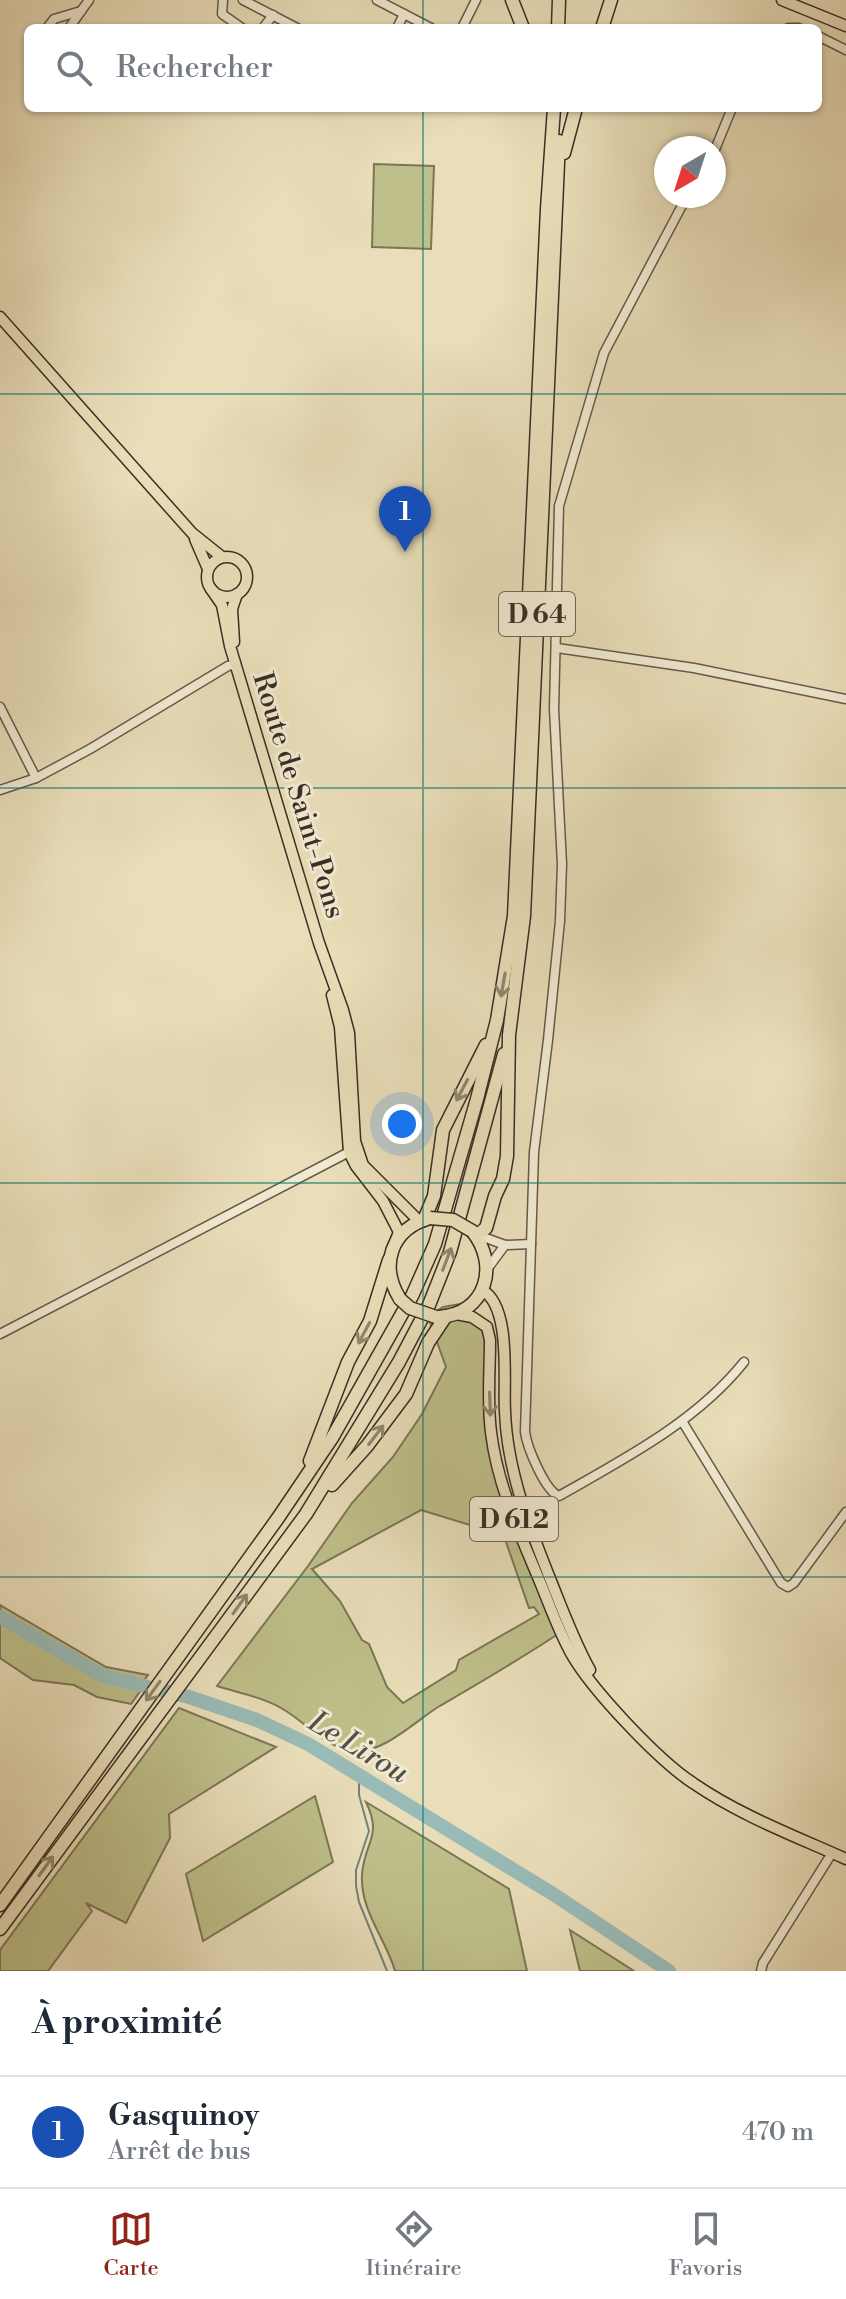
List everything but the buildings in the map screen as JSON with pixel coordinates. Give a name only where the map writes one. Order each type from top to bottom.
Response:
[{"type":"highway","points":[[512,0],[521,24]]},
{"type":"highway","points":[[561,24],[562,0]]},
{"type":"highway","points":[[603,24],[611,0]]},
{"type":"highway","points":[[547,112],[547,209]]},
{"type":"highway","name":"D 64","points":[[424,1220],[434,1196],[443,1130],[497,1020],[514,916],[554,112]]},
{"type":"highway","name":"D 64","points":[[476,1236],[486,1228],[503,1179],[507,1156],[509,1035],[524,916],[561,112]]},
{"type":"highway","points":[[557,192],[565,141],[575,112]]},
{"type":"highway","points":[[0,1905],[278,1518],[332,1438],[374,1367],[412,1296],[435,1244],[497,1020]]},
{"type":"highway","points":[[0,1929],[306,1514],[376,1401],[429,1305],[450,1252],[509,1035]]},
{"type":"highway","points":[[278,1518],[306,1470],[348,1362],[370,1321],[393,1246],[399,1236],[424,1220],[453,1220],[476,1236],[486,1254],[488,1268],[482,1290],[466,1308],[446,1316],[410,1308],[400,1299],[392,1287],[389,1260]]},
{"type":"highway","points":[[306,1514],[367,1446],[406,1394],[428,1343],[446,1316]]},
{"type":"main road","points":[[782,0],[846,26]]},
{"type":"main road","points":[[0,317],[192,533],[222,557],[236,559],[247,571],[246,585],[237,594],[223,596],[211,589],[207,580],[208,569],[192,533]]},
{"type":"main road","points":[[0,325],[42,362]]},
{"type":"main road","points":[[208,569],[222,557]]},
{"type":"main road","name":"Route de Saint-Pons","points":[[211,589],[222,605],[230,646],[349,1033],[356,1166],[383,1201],[399,1232],[393,1246]]},
{"type":"main road","name":"Route de Saint-Pons","points":[[235,662],[232,609],[237,594]]},
{"type":"main road","points":[[354,1152],[363,1165],[424,1220]]},
{"type":"main road","name":"D 612","points":[[482,1290],[494,1303],[502,1328],[507,1443],[514,1478],[534,1539],[574,1639],[602,1693]]},
{"type":"main road","name":"D 612","points":[[446,1316],[472,1317],[487,1327],[490,1340],[491,1431],[504,1490],[572,1655],[649,1745],[692,1783],[729,1805],[842,1856]]},
{"type":"street","points":[[72,24],[89,0]]},
{"type":"street","points":[[223,0],[222,14],[236,24]]},
{"type":"street","points":[[243,0],[290,24]]},
{"type":"street","points":[[377,0],[423,24]]},
{"type":"street","points":[[464,24],[476,0]]},
{"type":"street","points":[[50,24],[54,19],[81,11]]},
{"type":"street","points":[[399,24],[404,14]]},
{"type":"street","points":[[266,24],[273,15]]},
{"type":"street","points":[[822,38],[846,50]]},
{"type":"street","points":[[721,136],[730,112]]},
{"type":"street","points":[[681,208],[604,353],[559,506],[554,709],[562,864],[560,921],[534,1152],[527,1448],[551,1492],[559,1496],[682,1421],[715,1393],[744,1362]]},
{"type":"street","points":[[557,648],[694,668],[846,699]]},
{"type":"street","points":[[0,790],[36,778],[90,749],[235,662]]},
{"type":"street","points":[[0,707],[36,778]]},
{"type":"street","points":[[0,1334],[354,1152]]},
{"type":"street","points":[[476,1236],[505,1245],[531,1244]]},
{"type":"street","points":[[488,1268],[505,1245]]},
{"type":"street","points":[[682,1421],[773,1571],[788,1587],[846,1512]]},
{"type":"street","points":[[761,1971],[763,1963],[842,1856]]},
{"type":"green space","points":[[374,164],[434,166],[431,249],[372,247]]},
{"type":"green space","points":[[460,1304],[474,1312],[482,1324],[488,1358],[488,1428],[558,1634],[438,1707],[386,1743],[364,1751],[353,1751],[326,1740],[278,1706],[217,1686],[352,1503],[393,1457],[422,1414],[446,1367],[428,1317],[443,1307]],"holes":[[[421,1510],[483,1529],[499,1522],[529,1608],[534,1607],[539,1614],[459,1660],[456,1670],[403,1703],[387,1687],[369,1644],[362,1640],[340,1601],[312,1569]]]},
{"type":"green space","points":[[0,1605],[106,1667],[148,1675],[142,1683],[103,1672],[0,1613]]},
{"type":"green space","points":[[0,1621],[101,1678],[141,1690],[131,1704],[97,1697],[74,1685],[33,1680],[0,1658]]},
{"type":"green space","points":[[179,1708],[276,1747],[169,1814],[170,1838],[126,1923],[86,1903],[92,1911],[48,1971],[0,1971],[0,1950]]},
{"type":"green space","points":[[315,1796],[333,1862],[203,1941],[186,1874]]},
{"type":"green space","points":[[366,1802],[509,1889],[527,1971],[395,1971],[369,1913],[362,1888],[363,1864],[373,1832]]},
{"type":"green space","points":[[570,1930],[634,1971],[580,1971]]},
{"type":"waterway","name":"Le Lirou","points":[[0,1617],[103,1676],[189,1697],[257,1720],[308,1744],[553,1894],[669,1971]]},
{"type":"waterway","points":[[359,1776],[359,1795],[369,1831],[356,1870],[356,1886],[359,1902],[387,1971]]},
{"type":"place","name":"Gasquinoy","points":[[405,552]]}]
